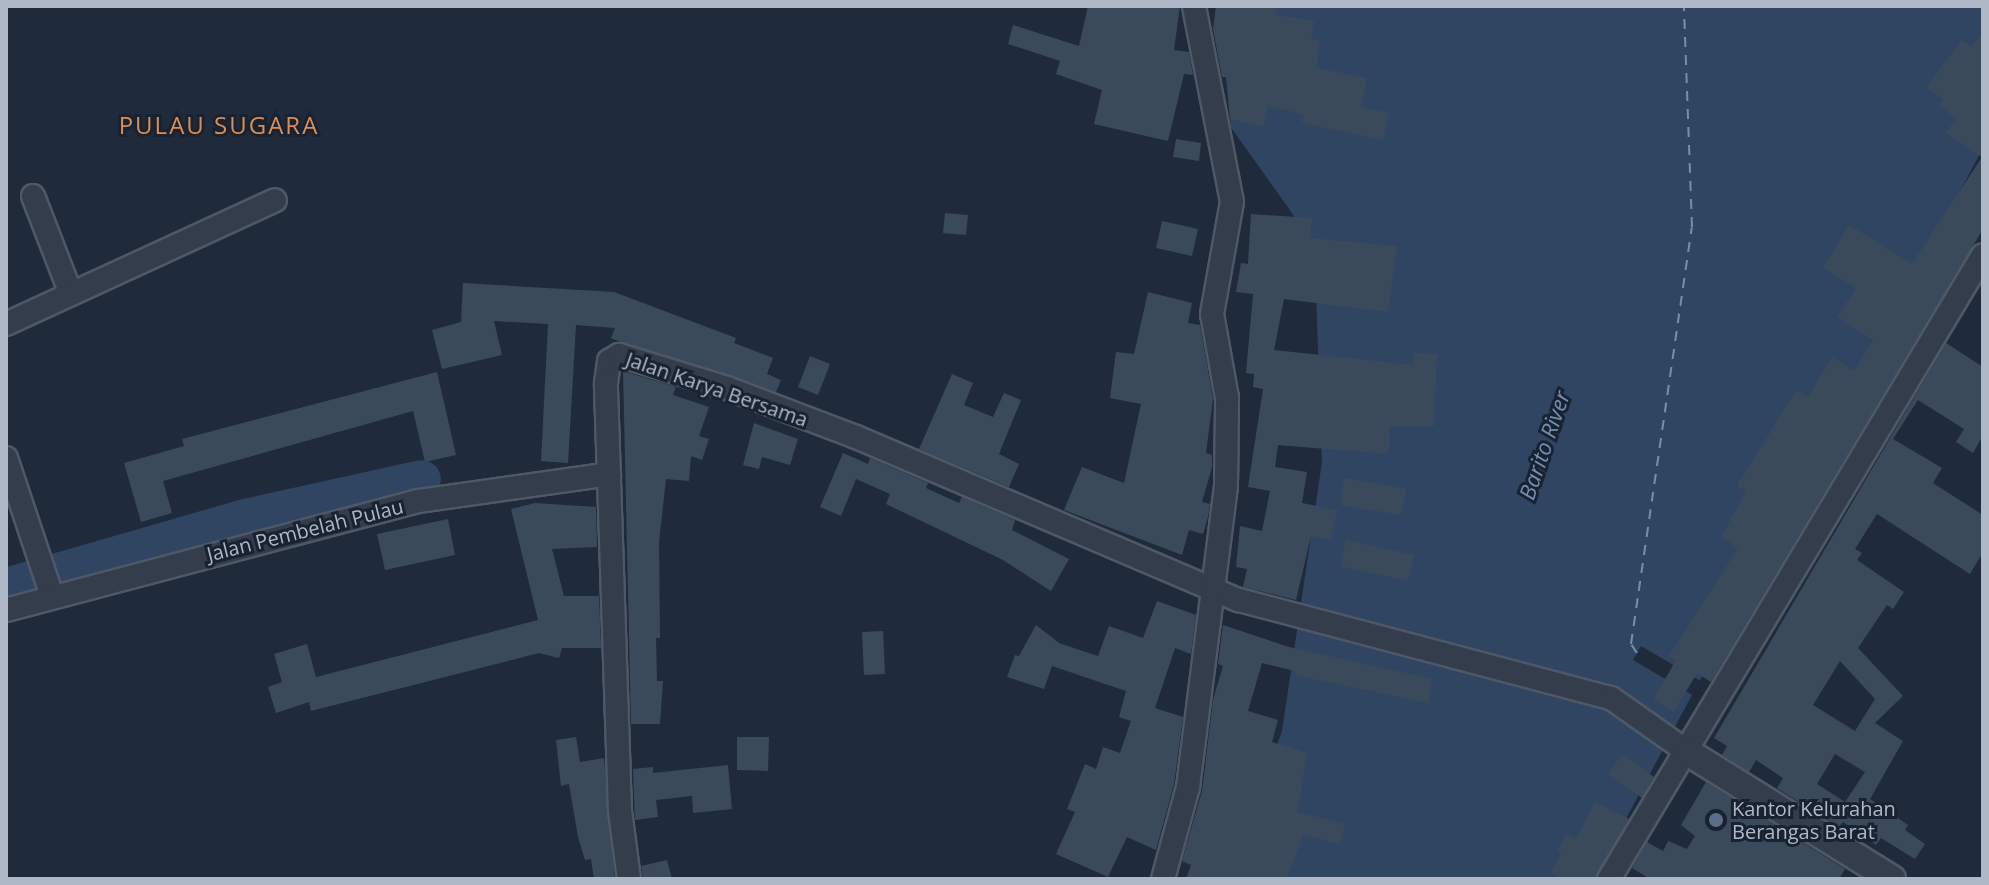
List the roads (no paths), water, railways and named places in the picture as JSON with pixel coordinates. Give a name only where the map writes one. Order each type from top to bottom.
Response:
[{"type":"street","points":[[1163,879],[1188,787],[1216,590],[1226,486],[1227,398],[1212,314],[1232,202],[1193,6]]},
{"type":"street","points":[[33,196],[71,294]]},
{"type":"street","points":[[6,324],[275,200]]},
{"type":"street","points":[[1609,879],[1983,255]]},
{"type":"street","name":"Jalan Karya Bersama","points":[[629,879],[620,811],[606,367],[623,355],[856,437],[1216,590]]},
{"type":"street","points":[[6,458],[49,588]]},
{"type":"street","name":"Jalan Pembelah Pulau","points":[[6,610],[49,588],[418,501],[609,474]]},
{"type":"street","points":[[1216,590],[1239,600],[1611,698],[1685,749],[1892,879]]},
{"type":"water","name":"Barito River","points":[[1242,6],[1983,6],[1983,148],[1594,879],[1228,879],[1282,731],[1322,462],[1315,264],[1292,213],[1230,126]]},
{"type":"waterway","points":[[6,587],[245,518],[422,479]]},
{"type":"place","name":"Kantor Kelurahan Berangas Barat","points":[[1716,820]]},
{"type":"district","name":"PULAU SUGARA","points":[[219,125]]}]
